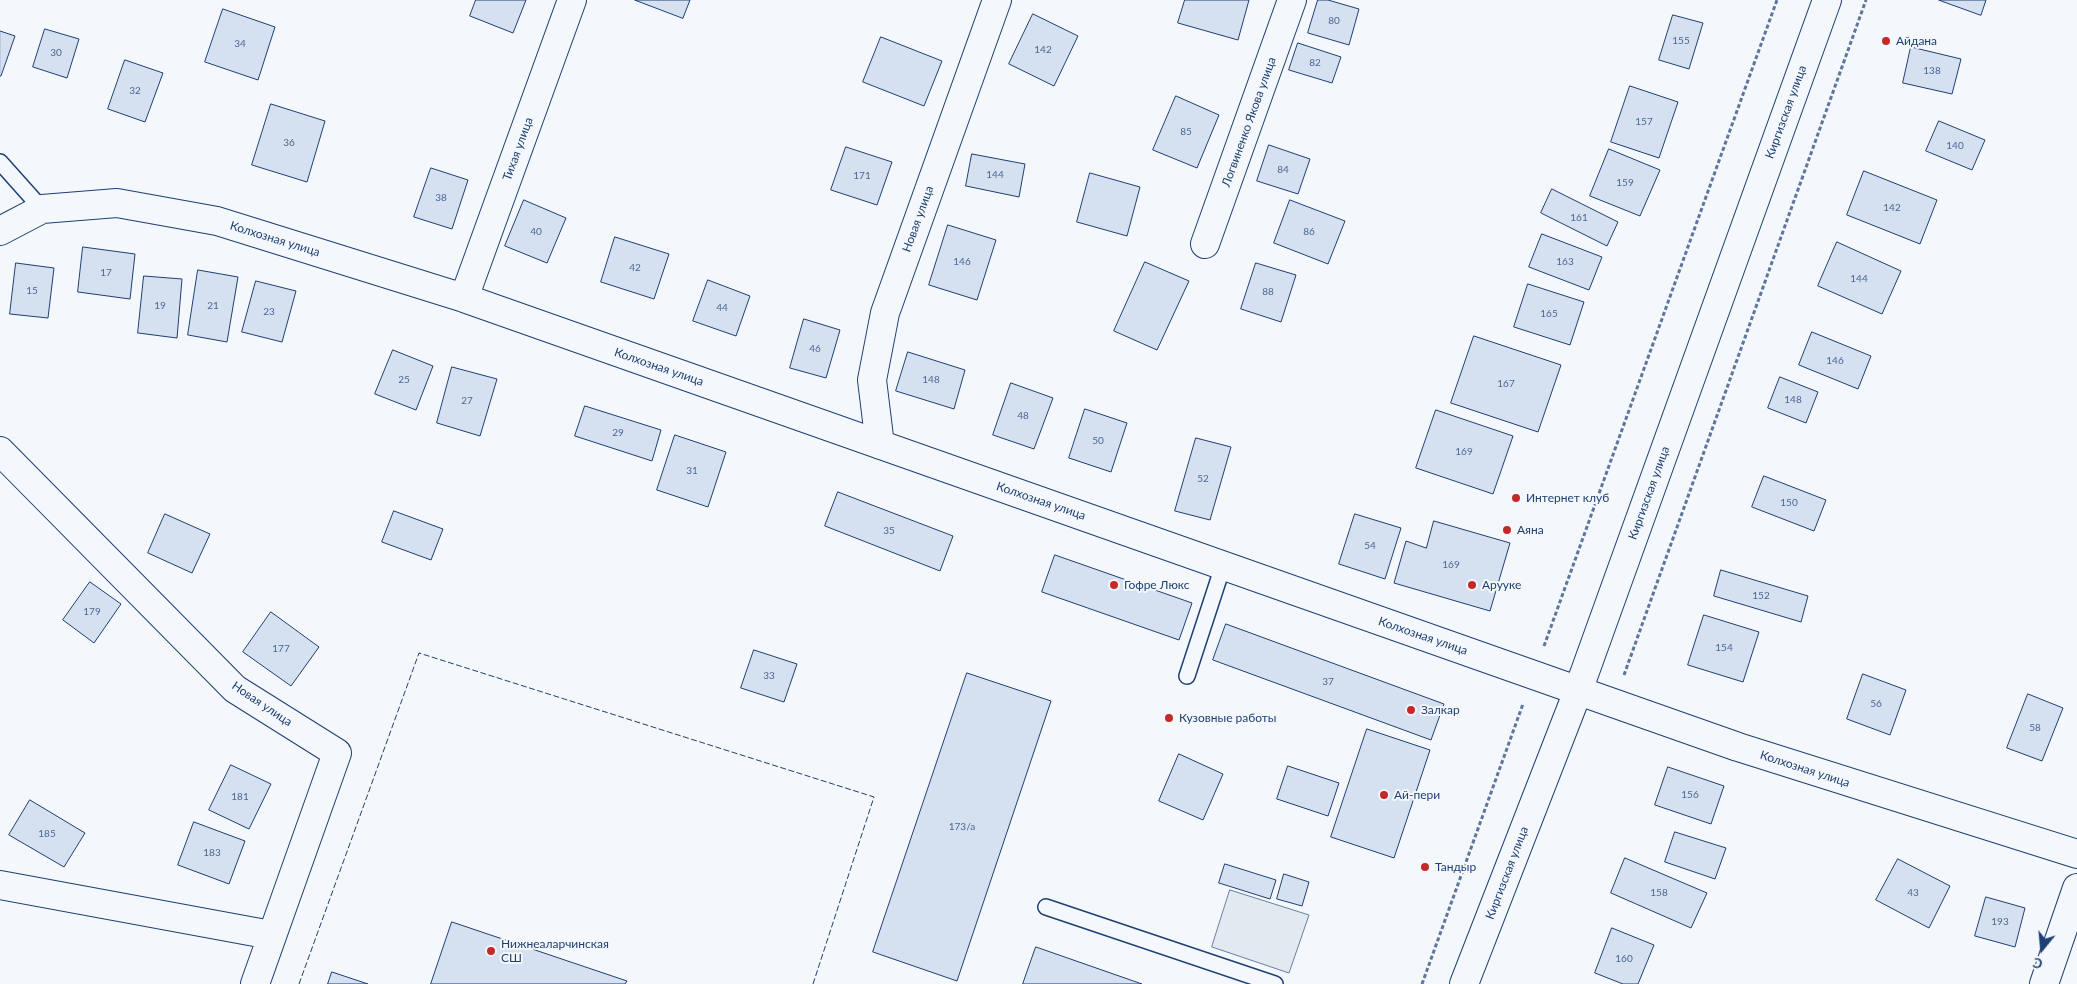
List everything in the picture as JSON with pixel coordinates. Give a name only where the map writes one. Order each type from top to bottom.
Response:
[{"type":"street","name":"Тихая улица","points":[[464,298],[572,0]]},
{"type":"street","name":"Новая улица","points":[[880,445],[872,380],[885,313],[997,0]]},
{"type":"street","name":"Логвиненко Якова улица","points":[[1205,244],[1292,0]]},
{"type":"street","name":"Киргизская улица","points":[[1464,984],[1578,691],[1827,0]]},
{"type":"street","name":"Колхозная улица","points":[[0,232],[42,209],[117,203],[216,221],[464,298],[1738,747],[2077,854]]},
{"type":"street","name":"Новая улица","points":[[0,451],[236,689],[337,753],[255,984]]},
{"type":"street","points":[[0,885],[271,935]]},
{"type":"street","points":[[2044,984],[2077,888]]},
{"type":"lane","points":[[0,162],[42,209]]},
{"type":"lane","points":[[1187,676],[1223,566]]},
{"type":"lane","points":[[1046,907],[1275,984]]},
{"type":"path","points":[[1422,984],[1777,0]]},
{"type":"path","points":[[1614,704],[1866,0]]},
{"type":"shaded area","points":[[1230,890],[1309,915],[1289,973],[1212,947]]},
{"type":"building","points":[[476,0],[526,0],[513,33],[470,16]]},
{"type":"building","points":[[635,0],[690,0],[683,18]]},
{"type":"building","points":[[1185,0],[1249,0],[1238,40],[1178,23]]},
{"type":"building","points":[[1318,0],[1328,0],[1359,9],[1349,45],[1308,33]]},
{"type":"building","points":[[1939,0],[1986,0],[1981,15]]},
{"type":"building","points":[[223,9],[275,27],[258,80],[205,62]]},
{"type":"building","points":[[1033,14],[1078,36],[1054,86],[1009,64]]},
{"type":"building","points":[[1673,15],[1703,23],[1689,69],[1659,60]]},
{"type":"building","points":[[45,29],[79,39],[67,78],[33,67]]},
{"type":"building","points":[[0,31],[15,36],[1,76],[0,76]]},
{"type":"building","points":[[881,37],[942,61],[924,106],[863,82]]},
{"type":"building","points":[[1298,43],[1341,57],[1332,83],[1289,70]]},
{"type":"building","points":[[1911,47],[1961,59],[1952,94],[1903,83]]},
{"type":"building","points":[[125,60],[163,73],[145,122],[108,109]]},
{"type":"building","points":[[1630,86],[1678,102],[1659,158],[1611,142]]},
{"type":"building","points":[[1176,96],[1219,115],[1197,168],[1153,150]]},
{"type":"building","points":[[271,104],[325,121],[307,182],[252,165]]},
{"type":"building","points":[[1939,121],[1985,140],[1972,170],[1926,151]]},
{"type":"building","points":[[1269,145],[1310,159],[1298,194],[1257,181]]},
{"type":"building","points":[[846,147],[892,162],[877,205],[831,190]]},
{"type":"building","points":[[1609,149],[1660,170],[1640,216],[1590,196]]},
{"type":"building","points":[[972,154],[1025,164],[1019,197],[966,186]]},
{"type":"building","points":[[431,168],[468,180],[452,229],[414,217]]},
{"type":"building","points":[[1864,171],[1937,200],[1920,244],[1847,215]]},
{"type":"building","points":[[1090,173],[1140,187],[1127,236],[1077,222]]},
{"type":"building","points":[[1552,189],[1618,222],[1607,246],[1541,213]]},
{"type":"building","points":[[524,200],[566,218],[547,263],[505,246]]},
{"type":"building","points":[[1290,200],[1345,221],[1328,264],[1274,243]]},
{"type":"building","points":[[948,225],[996,240],[977,300],[929,285]]},
{"type":"building","points":[[1542,234],[1602,257],[1589,290],[1529,267]]},
{"type":"building","points":[[615,237],[669,254],[654,299],[601,282]]},
{"type":"building","points":[[1837,242],[1901,271],[1882,314],[1818,286]]},
{"type":"building","points":[[83,247],[135,254],[130,299],[78,292]]},
{"type":"building","points":[[1145,262],[1189,281],[1157,350],[1114,331]]},
{"type":"building","points":[[16,263],[54,268],[48,318],[10,314]]},
{"type":"building","points":[[1256,263],[1296,275],[1281,322],[1241,309]]},
{"type":"building","points":[[198,270],[238,277],[227,342],[188,335]]},
{"type":"building","points":[[144,276],[182,279],[177,338],[138,333]]},
{"type":"building","points":[[708,280],[750,296],[736,336],[693,321]]},
{"type":"building","points":[[256,281],[296,291],[282,342],[242,332]]},
{"type":"building","points":[[1528,284],[1584,302],[1570,345],[1514,327]]},
{"type":"building","points":[[804,319],[840,330],[826,378],[790,368]]},
{"type":"building","points":[[1812,332],[1871,356],[1858,389],[1799,365]]},
{"type":"building","points":[[1474,336],[1561,365],[1538,432],[1451,403]]},
{"type":"building","points":[[393,350],[433,366],[416,410],[375,394]]},
{"type":"building","points":[[908,352],[965,370],[954,409],[896,391]]},
{"type":"building","points":[[452,367],[497,379],[480,436],[437,423]]},
{"type":"building","points":[[1780,377],[1818,392],[1806,423],[1768,408]]},
{"type":"building","points":[[1011,383],[1053,398],[1034,449],[993,435]]},
{"type":"building","points":[[585,406],[661,430],[652,461],[575,436]]},
{"type":"building","points":[[1085,409],[1127,423],[1111,472],[1069,458]]},
{"type":"building","points":[[1436,410],[1513,436],[1493,494],[1416,468]]},
{"type":"building","points":[[675,435],[726,452],[708,507],[657,490]]},
{"type":"building","points":[[1196,438],[1231,447],[1210,520],[1175,511]]},
{"type":"building","points":[[1764,476],[1826,500],[1814,531],[1752,507]]},
{"type":"building","points":[[838,492],[953,536],[940,571],[825,526]]},
{"type":"building","points":[[394,511],[443,529],[431,560],[382,542]]},
{"type":"building","points":[[165,514],[210,534],[192,573],[148,553]]},
{"type":"building","points":[[1355,514],[1401,528],[1385,579],[1339,564]]},
{"type":"building","points":[[1434,521],[1510,543],[1490,611],[1394,583],[1406,541],[1426,548]]},
{"type":"building","points":[[1055,555],[1192,603],[1179,640],[1042,592]]},
{"type":"building","points":[[1721,570],[1808,596],[1801,622],[1714,596]]},
{"type":"building","points":[[90,582],[121,604],[94,643],[63,620]]},
{"type":"building","points":[[271,612],[319,647],[291,686],[243,652]]},
{"type":"building","points":[[1704,615],[1759,632],[1743,682],[1688,665]]},
{"type":"building","points":[[1226,624],[1444,704],[1431,740],[1213,660]]},
{"type":"building","points":[[754,650],[797,664],[784,702],[741,688]]},
{"type":"building","points":[[967,673],[1051,701],[957,981],[873,952]]},
{"type":"building","points":[[1863,674],[1906,690],[1890,735],[1847,719]]},
{"type":"building","points":[[2028,694],[2063,708],[2042,761],[2007,748]]},
{"type":"building","points":[[1367,729],[1430,750],[1394,858],[1331,837]]},
{"type":"building","points":[[1179,754],[1223,774],[1203,820],[1159,801]]},
{"type":"building","points":[[231,765],[271,784],[249,829],[209,810]]},
{"type":"building","points":[[1288,766],[1339,783],[1328,816],[1277,799]]},
{"type":"building","points":[[1668,767],[1724,786],[1711,824],[1655,805]]},
{"type":"building","points":[[30,800],[85,833],[64,867],[9,835]]},
{"type":"building","points":[[194,822],[245,841],[229,884],[178,865]]},
{"type":"building","points":[[1675,832],[1726,848],[1715,879],[1665,862]]},
{"type":"building","points":[[1625,858],[1707,893],[1691,928],[1611,893]]},
{"type":"building","points":[[1898,859],[1950,886],[1929,928],[1876,900]]},
{"type":"building","points":[[1225,864],[1276,880],[1270,899],[1219,883]]},
{"type":"building","points":[[1284,874],[1309,882],[1302,906],[1277,899]]},
{"type":"building","points":[[1986,897],[2025,908],[2015,947],[1975,936]]},
{"type":"building","name":"Нижнеаларчинская СШ","points":[[452,922],[627,981],[625,984],[431,984]]},
{"type":"building","points":[[1612,928],[1654,945],[1638,984],[1623,984],[1595,973]]},
{"type":"building","points":[[1036,947],[1142,984],[1023,984]]},
{"type":"building","points":[[332,972],[368,984],[328,984]]},
{"type":"fence","points":[[299,984],[419,653],[874,797],[813,984]]},
{"type":"place","name":"Айдана","points":[[1886,41]]},
{"type":"place","name":"Интернет клуб","points":[[1516,498]]},
{"type":"place","name":"Аяна","points":[[1507,530]]},
{"type":"place","name":"Гофре Люкс","points":[[1114,585]]},
{"type":"place","name":"Арууке","points":[[1472,585]]},
{"type":"place","name":"Залкар","points":[[1411,710]]},
{"type":"place","name":"Кузовные работы","points":[[1169,718]]},
{"type":"place","name":"Ай-пери","points":[[1384,795]]},
{"type":"place","name":"Тандыр","points":[[1425,867]]},
{"type":"place","name":"Нижнеаларчинская СШ","points":[[491,951]]}]
